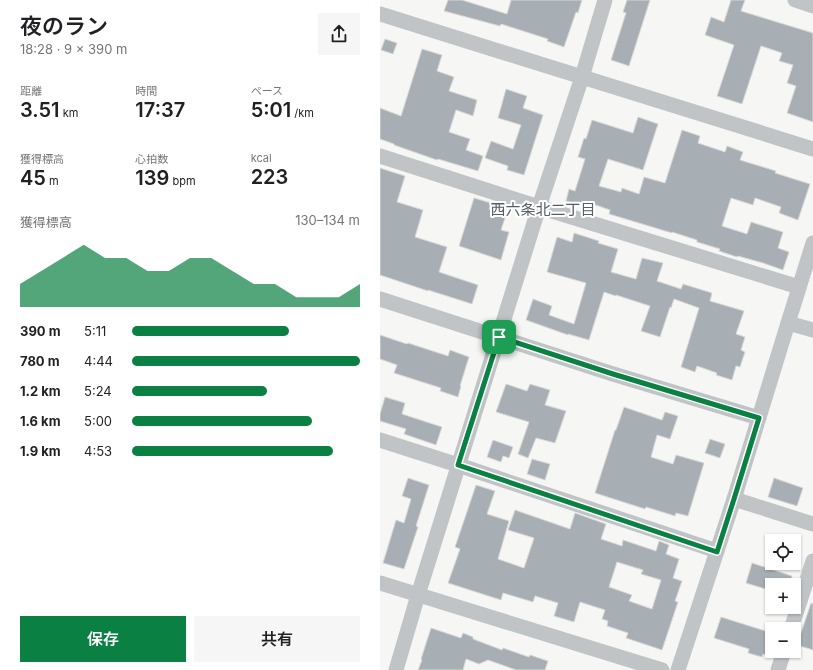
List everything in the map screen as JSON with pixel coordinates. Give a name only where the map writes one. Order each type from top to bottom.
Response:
[{"type":"street","points":[[396,670],[458,465],[539,207],[582,78],[605,0]]},
{"type":"street","points":[[795,0],[813,6]]},
{"type":"street","points":[[380,14],[813,149]]},
{"type":"street","points":[[380,156],[539,207],[799,287]]},
{"type":"street","points":[[678,670],[734,499],[813,243]]},
{"type":"street","points":[[380,299],[613,374],[759,418]]},
{"type":"street","points":[[788,323],[813,330]]},
{"type":"street","points":[[380,440],[717,552]]},
{"type":"street","points":[[734,499],[813,524]]},
{"type":"street","points":[[793,622],[813,561]]},
{"type":"street","points":[[380,583],[662,670]]},
{"type":"street","points":[[778,670],[782,658]]},
{"type":"building","points":[[448,0],[462,0],[507,14],[511,0],[582,0],[578,13],[576,12],[564,47],[547,41],[548,39],[501,24],[500,26],[444,11]]},
{"type":"building","points":[[627,0],[650,0],[629,66],[611,60],[626,13],[623,12]]},
{"type":"building","points":[[731,0],[745,0],[741,11],[813,33],[813,122],[787,113],[796,86],[787,83],[793,65],[779,61],[782,53],[761,46],[742,104],[717,96],[734,45],[705,35],[711,17],[724,22]]},
{"type":"building","points":[[385,39],[397,43],[393,54],[381,50]]},
{"type":"building","points":[[422,49],[442,55],[437,71],[454,77],[449,91],[477,100],[473,116],[456,110],[449,132],[470,139],[466,150],[483,156],[478,171],[438,159],[437,160],[380,139],[380,108],[401,116]]},
{"type":"building","points":[[506,89],[527,96],[523,108],[543,115],[524,175],[507,170],[508,166],[485,158],[491,141],[513,149],[521,125],[498,118]]},
{"type":"building","points":[[638,117],[658,124],[643,170],[608,159],[599,186],[621,192],[622,188],[639,194],[644,177],[665,183],[682,130],[700,136],[698,143],[725,152],[727,146],[743,152],[740,160],[776,171],[775,173],[810,184],[798,220],[779,213],[781,207],[755,198],[753,205],[731,198],[722,226],[747,234],[751,222],[783,232],[778,248],[789,252],[783,270],[719,251],[720,249],[697,242],[697,240],[609,214],[610,210],[587,202],[585,207],[566,201],[569,189],[575,191],[585,159],[578,157],[592,120],[633,133]]},
{"type":"building","points":[[380,168],[405,176],[397,202],[423,210],[415,237],[447,247],[439,272],[478,285],[472,304],[380,275]]},
{"type":"building","points":[[474,198],[491,203],[489,209],[506,215],[501,230],[509,232],[501,260],[459,246]]},
{"type":"building","points":[[574,233],[618,249],[611,272],[636,279],[642,258],[663,263],[657,281],[681,289],[683,284],[712,293],[710,301],[744,311],[736,334],[745,337],[741,350],[745,352],[740,367],[736,366],[732,380],[716,375],[717,373],[697,366],[695,372],[681,367],[699,308],[674,299],[660,337],[641,331],[650,306],[604,292],[589,340],[568,335],[526,320],[533,299],[552,306],[549,315],[574,324],[586,283],[547,272],[557,237],[572,242]]},
{"type":"building","points":[[380,335],[448,356],[450,350],[469,357],[458,397],[440,391],[441,388],[394,373],[397,365],[380,359]]},
{"type":"building","points":[[506,384],[527,391],[530,384],[550,390],[545,405],[566,411],[555,443],[536,438],[528,458],[518,454],[529,422],[496,412]]},
{"type":"building","points":[[385,397],[405,403],[402,414],[442,427],[436,445],[404,434],[406,429],[380,421],[380,414]]},
{"type":"building","points":[[624,407],[662,420],[665,412],[678,416],[670,439],[657,435],[651,457],[673,464],[676,455],[704,463],[688,516],[676,513],[675,516],[646,507],[645,509],[595,493]]},
{"type":"building","points":[[710,439],[725,444],[720,458],[705,453]]},
{"type":"building","points":[[493,440],[513,447],[509,458],[503,456],[501,462],[487,457]]},
{"type":"building","points":[[532,459],[550,464],[545,480],[527,474]]},
{"type":"building","points":[[408,478],[429,485],[416,526],[418,527],[404,569],[383,563],[396,520],[404,523],[411,499],[402,496]]},
{"type":"building","points":[[774,478],[803,488],[797,506],[768,497]]},
{"type":"building","points":[[476,485],[495,491],[487,514],[509,521],[498,559],[524,568],[534,538],[508,530],[515,510],[570,529],[575,513],[606,524],[601,539],[622,546],[623,540],[656,551],[659,541],[669,545],[666,554],[679,559],[673,578],[682,581],[675,601],[678,602],[662,650],[626,638],[628,633],[607,626],[608,621],[602,619],[605,610],[580,602],[574,622],[554,616],[558,603],[535,596],[533,602],[503,593],[501,600],[448,583],[460,549],[455,547]],"holes":[[[617,562],[643,570],[641,574],[661,580],[652,609],[629,601],[632,595],[609,587]]]},
{"type":"building","points":[[752,563],[765,567],[765,570],[774,570],[792,576],[792,578],[765,578],[765,589],[746,583]]},
{"type":"building","points":[[811,603],[813,604],[813,650],[801,646],[801,633]]},
{"type":"building","points":[[721,617],[765,631],[765,655],[763,654],[762,657],[748,653],[749,649],[714,638]]},
{"type":"building","points":[[431,628],[461,638],[463,633],[473,637],[473,639],[502,650],[503,648],[529,657],[530,655],[548,661],[545,670],[516,670],[488,660],[479,664],[466,659],[463,670],[418,670]]},
{"type":"district","name":"西六条北二丁目","points":[[543,209]]},
{"type":"route","points":[[499,337],[613,374],[759,418],[717,552],[458,465],[499,337]]}]
